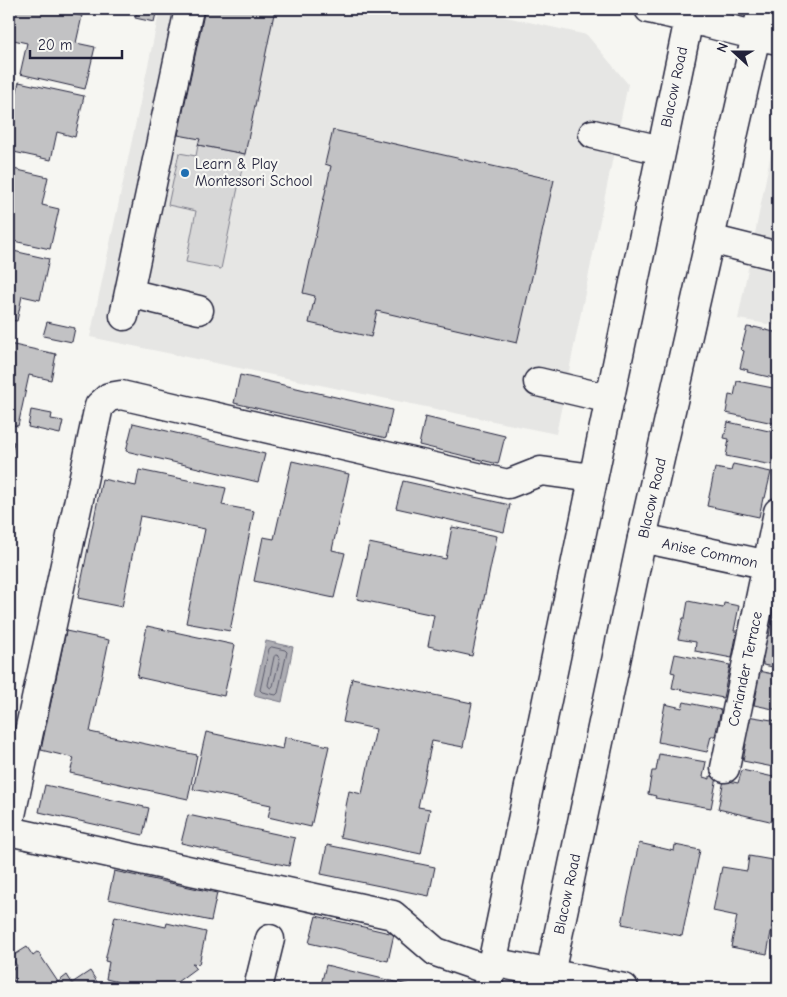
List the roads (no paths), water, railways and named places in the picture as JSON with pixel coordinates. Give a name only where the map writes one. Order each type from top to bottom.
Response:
[{"type":"main road","points":[[189,9],[127,305],[199,310]]},
{"type":"main road","points":[[649,9],[690,13],[767,38]]},
{"type":"main road","name":"Blacow Road","points":[[549,981],[642,538],[710,239],[767,38],[762,9]]},
{"type":"main road","name":"Blacow Road","points":[[490,974],[690,13]]},
{"type":"main road","points":[[594,134],[661,150]]},
{"type":"main road","points":[[710,239],[778,256]]},
{"type":"main road","points":[[538,382],[610,399]]},
{"type":"main road","points":[[593,478],[542,471],[508,484],[121,395],[109,397],[98,406],[10,820],[11,828],[18,833],[393,915],[436,952],[490,974],[624,988]]},
{"type":"main road","name":"Coriander Terrace","points":[[725,768],[773,566],[778,512]]},
{"type":"main road","name":"Anise Common","points":[[642,538],[773,566]]},
{"type":"main road","points":[[258,988],[270,939]]},
{"type":"water","points":[[266,641],[293,647],[282,702],[254,695]]},
{"type":"place","name":"Learn & Play Montessori School","points":[[185,173]]}]
